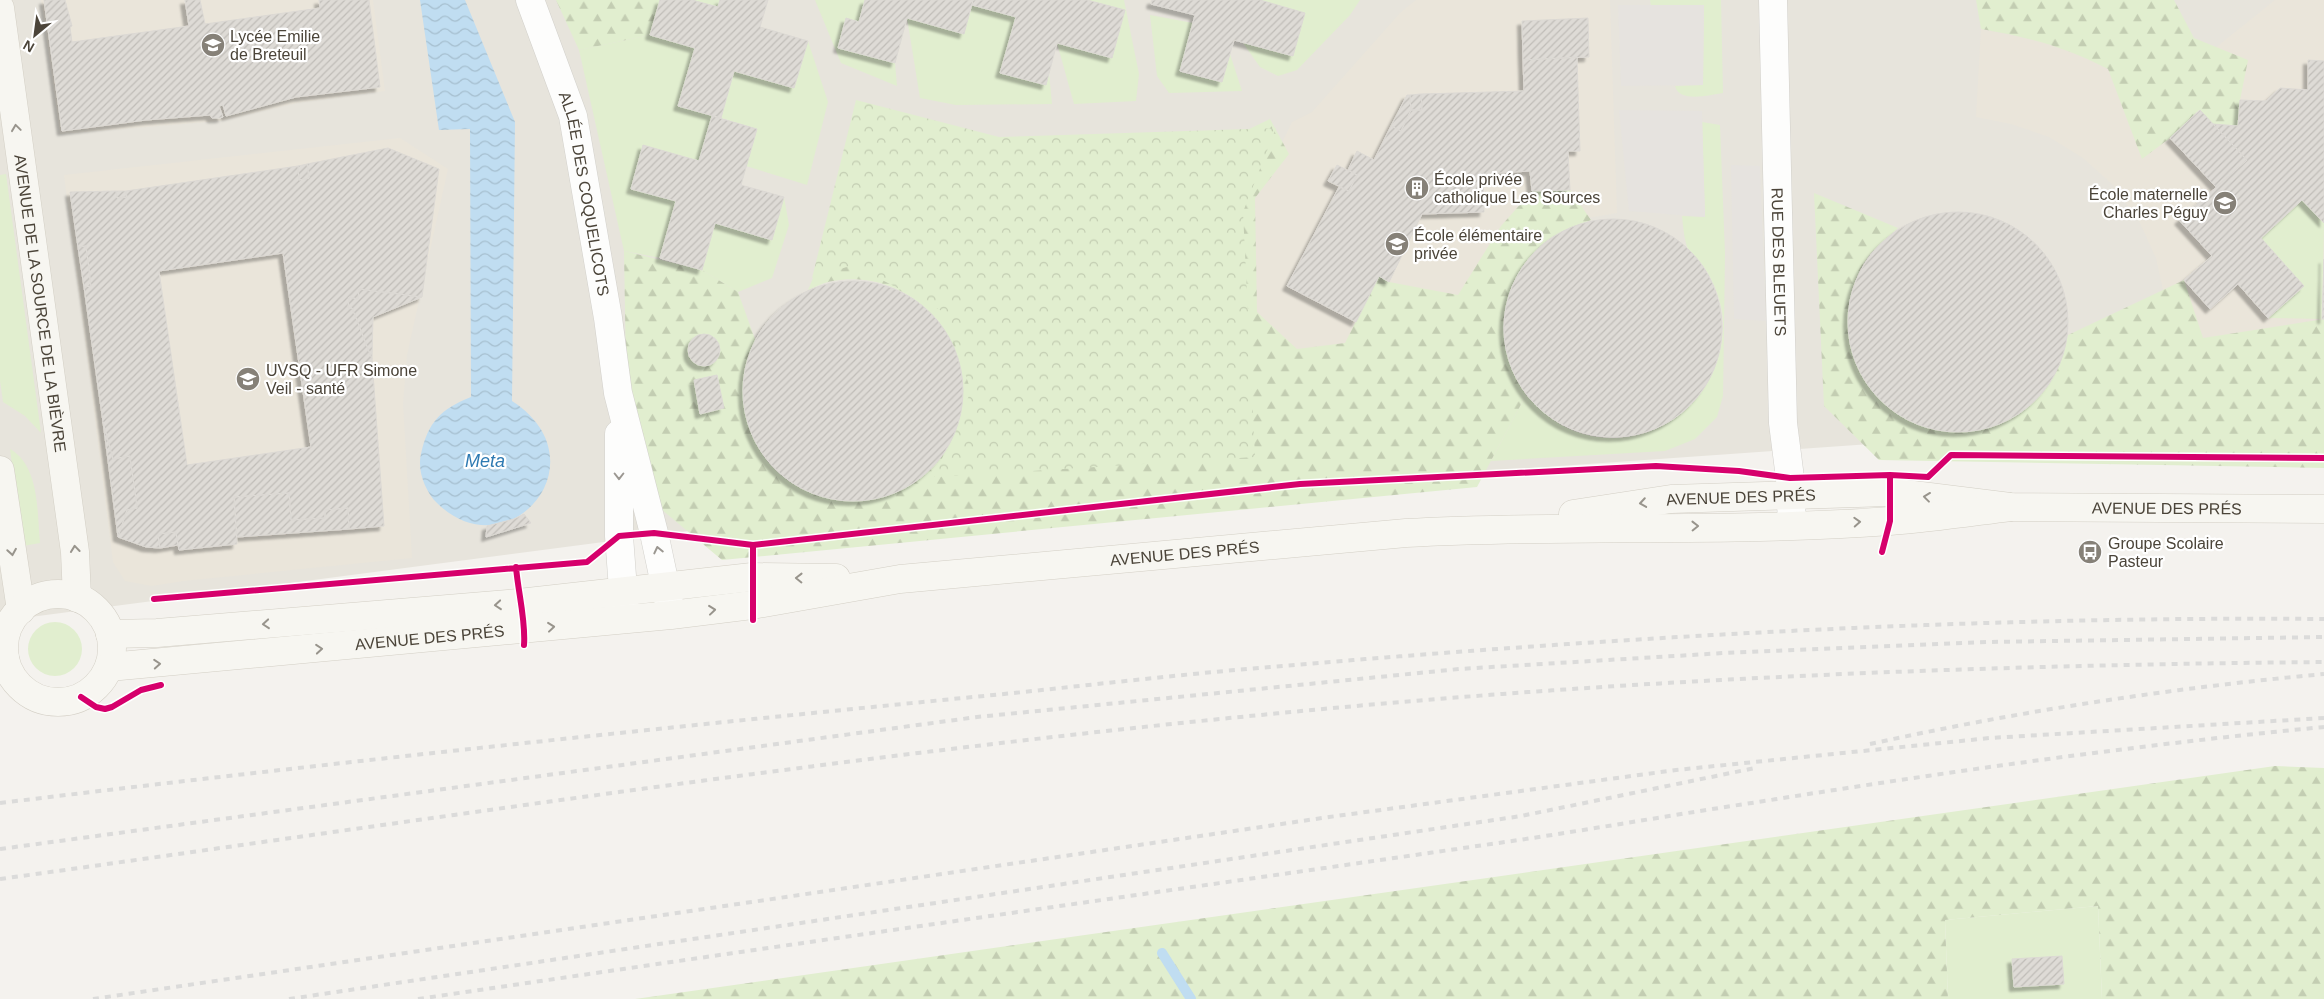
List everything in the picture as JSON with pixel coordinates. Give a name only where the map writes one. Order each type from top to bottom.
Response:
[{"type":"main road","name":"AVENUE DE LA SOURCE DE LA BIÈVRE","points":[[0,8],[74,543],[77,598]]},
{"type":"main road","points":[[0,470],[21,610]]},
{"type":"main road","name":"AVENUE DES PRÉS","points":[[1471,530],[1671,499],[1889,492],[2010,508]]},
{"type":"main road","name":"AVENUE DES PRÉS","points":[[109,668],[752,606],[900,579],[1406,533],[1471,530],[1792,525],[1890,521],[2010,508],[2324,509]]},
{"type":"main road","name":"AVENUE DES PRÉS","points":[[110,634],[186,631],[519,603],[752,577],[900,579]]},
{"type":"main road","points":[[62,595],[77,598],[92,607],[103,619],[110,634],[112,651],[109,668],[100,682],[87,694],[71,701],[54,702],[37,698],[22,689],[3,659],[7,632],[12,620],[33,601],[47,596],[62,595]]},
{"type":"street","name":"ALLÉE DES COQUELICOTS","points":[[530,0],[573,116],[608,318],[618,393]]},
{"type":"street","name":"RUE DES BLEUETS","points":[[1773,0],[1783,424],[1791,495],[1792,525]]},
{"type":"street","points":[[618,393],[667,586],[672,615]]},
{"type":"street","points":[[618,393],[619,536],[625,619]]},
{"type":"shaded area","points":[[0,0],[2324,0],[2155,424],[749,523],[0,621]]},
{"type":"shaded area","name":"Lycée Emilie de Breteuil","points":[[41,0],[373,0],[385,91],[297,103],[220,121],[60,134]]},
{"type":"shaded area","name":"École élémentaire privée","points":[[1416,0],[1610,0],[1617,213],[1581,219],[1550,232],[1525,256],[1497,319],[1512,459],[1264,477],[1257,352],[1255,198],[1292,122],[1312,112],[1400,13]]},
{"type":"shaded area","name":"École maternelle Charles Péguy","points":[[2275,0],[2324,0],[2324,398],[2159,390],[2166,304],[2156,258],[2139,221],[2113,185],[2083,158],[2049,137],[2011,124],[1976,117],[1981,29],[2037,40],[2075,52],[2108,69],[2199,61]]},
{"type":"shaded area","points":[[1618,5],[1704,5],[1703,85],[1621,86]]},
{"type":"shaded area","points":[[1619,110],[1702,111],[1705,217],[1629,211]]},
{"type":"shaded area","name":"UVSQ - UFR Simone Veil - santé","points":[[400,138],[448,169],[407,355],[403,403],[412,558],[183,581],[152,586],[125,581],[113,562],[64,175]]},
{"type":"shaded area","points":[[1731,165],[1760,166],[1766,321],[1734,319]]},
{"type":"green space","points":[[556,0],[660,0],[650,35],[579,50]]},
{"type":"green space","points":[[692,0],[720,0],[718,7]]},
{"type":"green space","points":[[815,0],[865,0],[859,22],[895,63],[897,86],[841,63]]},
{"type":"green space","points":[[1087,0],[1124,0],[1139,74],[1136,101],[1074,104],[1057,43],[1112,58],[1125,10]]},
{"type":"green space","points":[[1260,0],[1360,0],[1350,15],[1297,70],[1278,76],[1260,67],[1243,43],[1292,56],[1305,13]]},
{"type":"green space","points":[[1650,0],[1721,0],[1723,93],[1696,97],[1682,95],[1675,86],[1703,85],[1704,5],[1651,6]]},
{"type":"green space","points":[[1976,0],[2174,0],[2194,38],[2248,60],[2240,100],[2238,126],[2213,124],[2199,110],[2170,138],[2142,159],[2108,69],[2076,54],[2046,44],[1981,29]]},
{"type":"green space","points":[[972,5],[1016,17],[1000,73],[1046,85],[1049,73],[1052,104],[956,105],[920,98],[907,18],[964,33]]},
{"type":"green space","points":[[1150,15],[1193,23],[1180,72],[1222,82],[1230,54],[1242,91],[1169,93],[1157,76]]},
{"type":"green space","points":[[650,35],[695,48],[678,106],[712,116],[699,161],[644,146],[676,201],[660,258],[624,251],[579,50]]},
{"type":"green space","points":[[808,41],[828,102],[807,185],[746,166],[757,129],[721,118],[734,71],[794,88]]},
{"type":"green space","points":[[856,100],[999,137],[1276,128],[1243,212],[1255,457],[934,477],[971,391],[944,312],[853,265],[812,278]]},
{"type":"green space","points":[[1270,119],[1289,154],[1255,198],[1257,312],[1297,349],[1345,343],[1379,276],[1389,282],[1458,295],[1501,226],[1532,191],[1570,190],[1591,220],[1563,231],[1546,241],[1524,264],[1510,292],[1503,323],[1505,347],[1512,368],[1526,395],[1477,487],[722,560],[655,504],[626,371],[624,251],[702,270],[738,292],[756,342],[744,379],[747,419],[759,448],[776,471],[799,487],[826,497],[854,500],[882,496],[909,484],[934,466],[945,451],[953,434],[961,397],[958,359],[942,326],[915,299],[904,293],[881,284],[857,279],[823,283],[808,290],[834,228],[1216,145]]},
{"type":"green space","points":[[1702,122],[1720,125],[1725,254],[1723,396],[1717,417],[1695,439],[1665,451],[1491,461],[1526,395],[1554,420],[1574,431],[1602,438],[1629,437],[1654,430],[1677,417],[1696,399],[1711,377],[1720,351],[1723,315],[1710,276],[1700,261],[1688,249],[1682,216],[1705,217]]},
{"type":"green space","points":[[6,174],[41,433],[25,416],[3,402],[0,381],[0,175]]},
{"type":"green space","points":[[1814,193],[1898,228],[1874,250],[1863,265],[1852,290],[1848,316],[1855,360],[1870,388],[1892,410],[1920,424],[1950,431],[1981,428],[2011,417],[2045,390],[2054,375],[2068,335],[2184,280],[2203,338],[2324,319],[2324,468],[1879,460],[1824,406]]},
{"type":"green space","points":[[784,197],[789,225],[772,278],[738,292],[702,270],[715,223],[772,239]]},
{"type":"green space","points":[[2302,200],[2324,223],[2322,319],[2268,318],[2304,286],[2261,238]]},
{"type":"green space","points":[[10,449],[20,457],[32,478],[37,505],[40,543],[23,546]]},
{"type":"green space","points":[[50,622],[60,622],[70,626],[78,634],[82,649],[78,664],[70,672],[60,676],[50,676],[40,672],[32,664],[28,654],[28,644],[32,634],[40,626]]},
{"type":"green space","points":[[2275,766],[2324,768],[2324,999],[2102,999],[2098,906],[1945,920],[1948,999],[635,999]]},
{"type":"green space","points":[[2098,906],[2102,999],[1948,999],[1945,920]]},
{"type":"water","name":"Meta","points":[[420,0],[465,0],[515,122],[512,401],[538,425],[550,452],[548,478],[536,501],[516,517],[492,525],[464,521],[437,503],[423,480],[420,467],[424,443],[437,418],[452,406],[471,397],[470,129],[439,130]]},
{"type":"building","name":"Lycée Emilie de Breteuil","points":[[44,0],[65,0],[72,26],[70,27],[72,42],[189,26],[185,0],[200,0],[205,24],[320,8],[319,0],[369,0],[380,87],[296,97],[226,116],[223,105],[219,106],[223,117],[220,118],[212,118],[210,115],[146,120],[62,131]]},
{"type":"building","points":[[660,0],[692,0],[718,7],[720,0],[768,0],[760,27],[808,41],[794,88],[734,71],[721,118],[678,106],[695,48],[650,35]]},
{"type":"building","points":[[865,0],[973,0],[964,34],[907,18],[895,63],[838,48],[846,18],[859,22]]},
{"type":"building","points":[[973,0],[1087,0],[1125,10],[1112,58],[1057,43],[1046,85],[1000,73],[1016,17],[972,5]]},
{"type":"building","points":[[1152,0],[1260,0],[1305,13],[1293,56],[1234,40],[1222,82],[1180,71],[1195,15],[1151,4]]},
{"type":"building","points":[[1588,18],[1589,57],[1523,60],[1522,21]]},
{"type":"building","name":"École privée catholique Les Sources","points":[[1577,57],[1580,151],[1568,151],[1570,190],[1532,191],[1530,171],[1483,174],[1484,212],[1422,214],[1389,282],[1379,276],[1356,322],[1287,286],[1339,187],[1349,191],[1357,175],[1348,170],[1357,151],[1374,160],[1391,126],[1401,131],[1411,110],[1422,110],[1421,94],[1524,91],[1523,60]]},
{"type":"building","points":[[2308,60],[2324,61],[2324,223],[2302,200],[2261,238],[2304,286],[2268,318],[2238,284],[2210,309],[2184,280],[2212,256],[2179,220],[2247,160],[2213,124],[2238,126],[2240,100],[2266,101],[2280,88],[2308,90]]},
{"type":"building","points":[[1421,94],[1422,110],[1411,110],[1410,95]]},
{"type":"building","points":[[1407,95],[1410,95],[1411,110],[1401,131],[1391,126]]},
{"type":"building","points":[[2200,110],[2247,160],[2216,187],[2170,138]]},
{"type":"building","points":[[712,116],[757,129],[741,185],[784,197],[772,240],[715,223],[702,270],[660,258],[676,201],[631,189],[643,145],[699,161]]},
{"type":"building","points":[[388,148],[439,169],[422,297],[359,289],[358,299],[349,297],[348,308],[352,308],[372,359],[384,526],[349,529],[348,508],[325,510],[325,518],[291,520],[289,493],[234,497],[237,544],[179,550],[176,532],[158,534],[160,548],[146,547],[118,537],[127,510],[137,508],[130,456],[113,459],[103,422],[84,287],[91,286],[86,246],[78,247],[70,192],[116,191],[117,198],[127,197],[126,191],[298,166],[299,180],[309,178],[307,164]],"holes":[[[283,253],[311,447],[187,465],[159,271]]]},
{"type":"building","points":[[307,164],[309,178],[299,180],[298,166]]},
{"type":"building","points":[[1337,165],[1357,175],[1349,191],[1328,181]]},
{"type":"building","points":[[116,191],[126,191],[127,197],[117,198]]},
{"type":"building","points":[[1958,212],[1979,214],[2000,220],[2036,244],[2060,280],[2066,301],[2068,322],[2066,343],[2060,364],[2036,400],[2000,424],[1979,430],[1958,432],[1937,430],[1916,424],[1880,400],[1856,364],[1850,343],[1848,322],[1850,301],[1856,280],[1880,244],[1916,220],[1937,214]]},
{"type":"building","points":[[1602,219],[1624,219],[1655,227],[1674,237],[1690,251],[1704,267],[1714,286],[1722,317],[1718,360],[1714,370],[1704,389],[1690,405],[1674,419],[1645,433],[1624,437],[1602,437],[1581,433],[1552,419],[1522,389],[1508,360],[1504,339],[1504,317],[1508,296],[1522,267],[1552,237],[1581,223]]},
{"type":"building","points":[[86,246],[91,286],[84,287],[78,247]]},
{"type":"building","points":[[2324,259],[2324,319],[2322,319]]},
{"type":"building","points":[[853,281],[874,283],[905,294],[931,313],[950,339],[961,370],[963,391],[961,412],[950,443],[931,469],[905,488],[874,499],[853,501],[832,499],[801,488],[775,469],[756,443],[745,412],[743,391],[745,370],[756,339],[775,313],[801,294],[832,283]]},
{"type":"building","points":[[359,289],[422,297],[373,317],[372,359],[352,308],[348,308],[349,297],[358,299]]},
{"type":"building","points":[[704,334],[710,335],[715,339],[719,344],[719,356],[715,361],[710,365],[704,366],[698,365],[693,361],[689,356],[688,350],[689,344],[693,339],[698,335]]},
{"type":"building","points":[[717,375],[724,408],[700,414],[694,380]]},
{"type":"building","points":[[103,422],[113,459],[130,456],[137,508],[127,510],[118,537]]},
{"type":"building","points":[[289,493],[291,520],[325,518],[325,510],[348,508],[349,529],[237,537],[234,497]]},
{"type":"building","points":[[524,514],[531,523],[486,537],[487,526],[514,519]]},
{"type":"building","points":[[176,532],[178,545],[160,548],[158,534]]},
{"type":"building","points":[[2062,956],[2064,984],[2014,987],[2012,959]]},
{"type":"waterway","points":[[1162,953],[1191,999]]},
{"type":"railway","points":[[0,803],[633,731],[1206,673],[1402,656],[1665,638],[1928,625],[2060,621],[2324,619]]},
{"type":"railway","points":[[0,849],[977,717],[1459,669],[1724,653],[1987,642],[2324,637]]},
{"type":"railway","points":[[0,879],[799,768],[1120,729],[1281,713],[1541,691],[1802,676],[2063,666],[2324,662]]},
{"type":"railway","points":[[1870,744],[1983,721],[2096,702],[2210,686],[2324,674]]},
{"type":"railway","points":[[93,999],[1329,817],[1676,770],[1990,738],[2324,718]]},
{"type":"railway","points":[[418,999],[1519,840],[1970,770],[2182,742],[2324,727]]},
{"type":"railway","points":[[289,999],[1521,816],[1755,768]]},
{"type":"cycle path","points":[[154,599],[587,562],[619,536],[654,533],[753,545],[1300,484],[1656,466],[1739,471],[1790,478],[1890,475],[1928,477],[1951,455],[2324,458]]},
{"type":"cycle path","points":[[1882,552],[1890,521],[1890,475]]},
{"type":"cycle path","points":[[753,545],[753,620]]},
{"type":"cycle path","points":[[516,567],[523,616],[524,645]]},
{"type":"cycle path","points":[[81,697],[96,707],[105,709],[141,690],[161,685]]},
{"type":"place","name":"Lycée Emilie de Breteuil","points":[[213,45]]},
{"type":"place","name":"École privée catholique Les Sources","points":[[1417,188]]},
{"type":"place","name":"École maternelle Charles Péguy","points":[[2225,203]]},
{"type":"place","name":"École élémentaire privée","points":[[1397,244]]},
{"type":"place","name":"UVSQ - UFR Simone Veil - santé","points":[[248,379]]},
{"type":"place","name":"Groupe Scolaire Pasteur","points":[[2090,552]]}]
